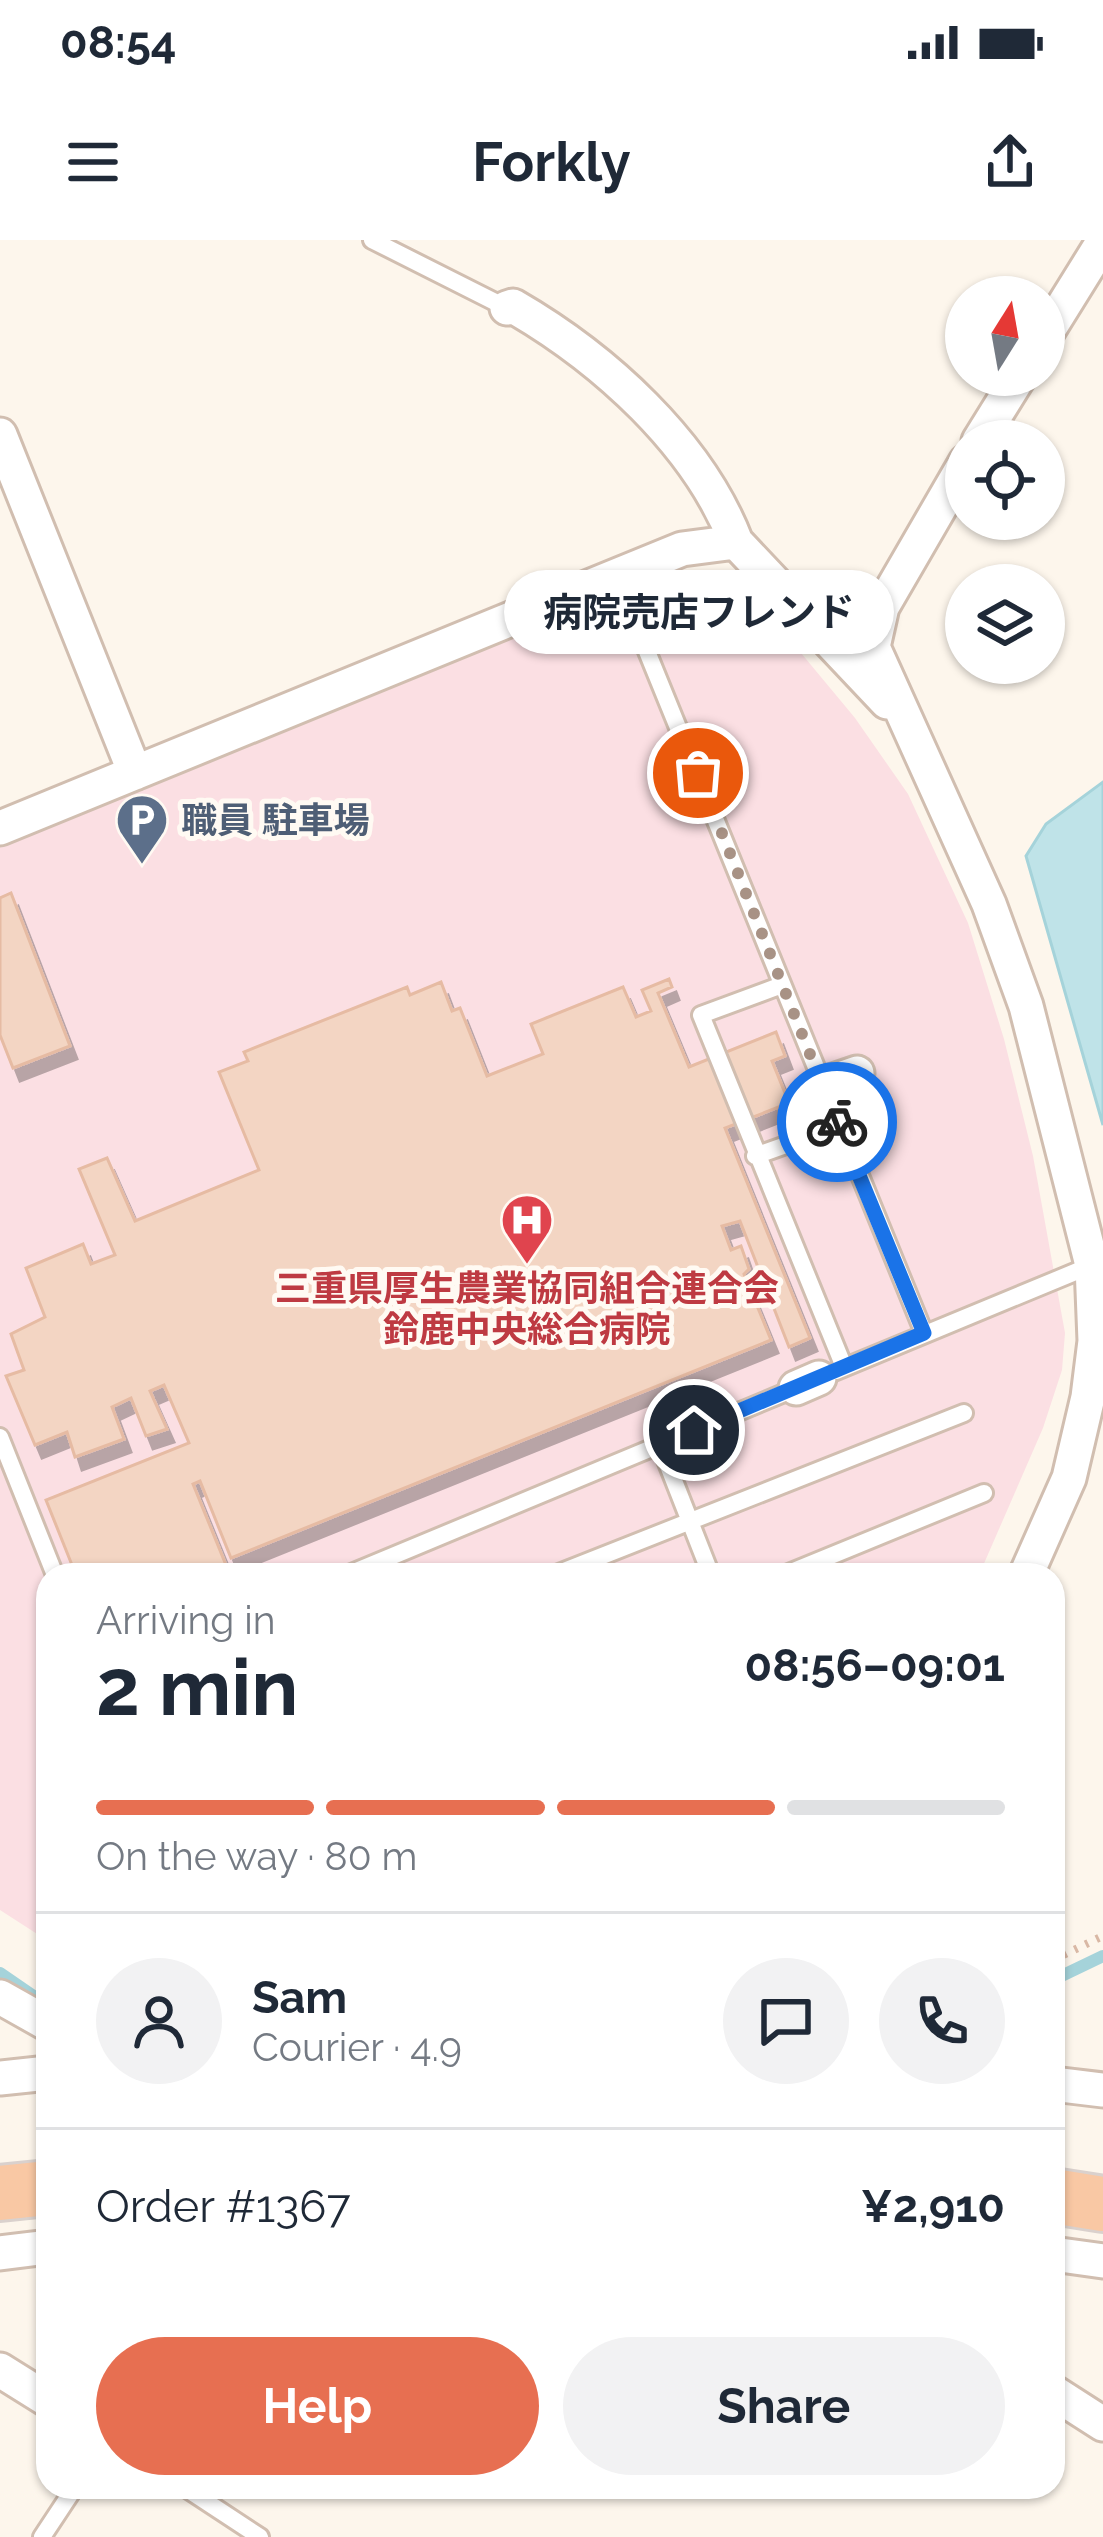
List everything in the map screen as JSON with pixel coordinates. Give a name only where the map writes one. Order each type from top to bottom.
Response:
[{"type":"highway","points":[[0,2193],[36,2189]]},
{"type":"highway","points":[[1065,2198],[1103,2204]]},
{"type":"street","points":[[1065,303],[1103,242]]},
{"type":"street","points":[[507,308],[513,306],[560,333],[629,391],[724,511],[736,542],[900,716]]},
{"type":"street","points":[[0,435],[135,773]]},
{"type":"street","points":[[945,499],[882,607],[873,647],[900,716],[989,904],[1026,1006],[1092,1265],[1095,1341],[1085,1414],[1069,1478],[1031,1563]]},
{"type":"street","points":[[0,828],[682,548],[736,542]]},
{"type":"street","points":[[822,1085],[857,1073]]},
{"type":"street","points":[[0,1997],[36,2017]]},
{"type":"street","points":[[0,2078],[36,2074]]},
{"type":"street","points":[[1065,2085],[1103,2090]]},
{"type":"street","points":[[1065,2173],[1103,2204]]},
{"type":"street","points":[[0,2253],[36,2248]]},
{"type":"street","points":[[1065,2256],[1103,2261]]},
{"type":"street","points":[[0,2370],[36,2392]]},
{"type":"street","points":[[1065,2400],[1103,2425]]},
{"type":"lane","points":[[372,240],[507,308]]},
{"type":"lane","points":[[616,575],[924,1333]]},
{"type":"lane","points":[[782,985],[700,1015],[755,1156],[820,1378]]},
{"type":"lane","points":[[755,1156],[838,1126]]},
{"type":"lane","points":[[398,1563],[660,1444],[1092,1265]]},
{"type":"lane","points":[[586,1563],[964,1413]]},
{"type":"lane","points":[[0,1437],[50,1563]]},
{"type":"lane","points":[[660,1444],[706,1563]]},
{"type":"lane","points":[[813,1563],[984,1493]]},
{"type":"lane","points":[[42,2537],[67,2499]]},
{"type":"lane","points":[[202,2499],[260,2537]]},
{"type":"path","points":[[1065,1954],[1103,1936]]},
{"type":"shaded area","name":"三重県厚生農業協同組合連合会 鈴鹿中央総合病院","points":[[714,573],[743,588],[855,718],[908,794],[968,923],[1004,1039],[1033,1156],[1065,1333],[1062,1370],[1043,1428],[984,1563],[36,1563],[36,1933],[0,1910],[0,845],[598,603],[680,575]]},
{"type":"water","points":[[1103,782],[1103,1125],[1026,856],[1046,824]]},
{"type":"building","points":[[11,893],[70,1046],[13,1068],[0,1035],[0,898]]},
{"type":"building","points":[[669,979],[672,987],[658,993],[689,1067],[776,1032],[785,1056],[772,1061],[789,1103],[725,1128],[810,1338],[789,1347],[740,1221],[722,1226],[731,1250],[741,1246],[749,1269],[744,1274],[771,1340],[231,1558],[200,1481],[193,1484],[225,1563],[71,1563],[46,1500],[189,1443],[164,1385],[150,1391],[167,1429],[146,1436],[131,1398],[112,1407],[124,1439],[75,1457],[67,1432],[35,1445],[6,1376],[24,1370],[11,1334],[45,1317],[26,1268],[83,1244],[91,1264],[115,1255],[79,1169],[107,1158],[135,1221],[259,1170],[219,1072],[248,1061],[244,1052],[407,987],[410,995],[441,982],[452,1011],[460,1008],[487,1076],[543,1054],[531,1024],[623,987],[636,1017],[651,1011],[642,990]]},
{"type":"waterway","points":[[1065,1974],[1103,1956]]},
{"type":"waterway","points":[[0,1973],[36,1998]]},
{"type":"way so far","points":[[698,773],[837,1122]]},
{"type":"place","name":"病院売店フレンド","points":[[698,773]]},
{"type":"place","name":"職員 駐車場","points":[[142,866]]},
{"type":"place","name":"三重県厚生農業協同組合連合会 鈴鹿中央総合病院","points":[[527,1266]]},
{"type":"route","points":[[694,1430],[924,1333],[837,1122]]}]
